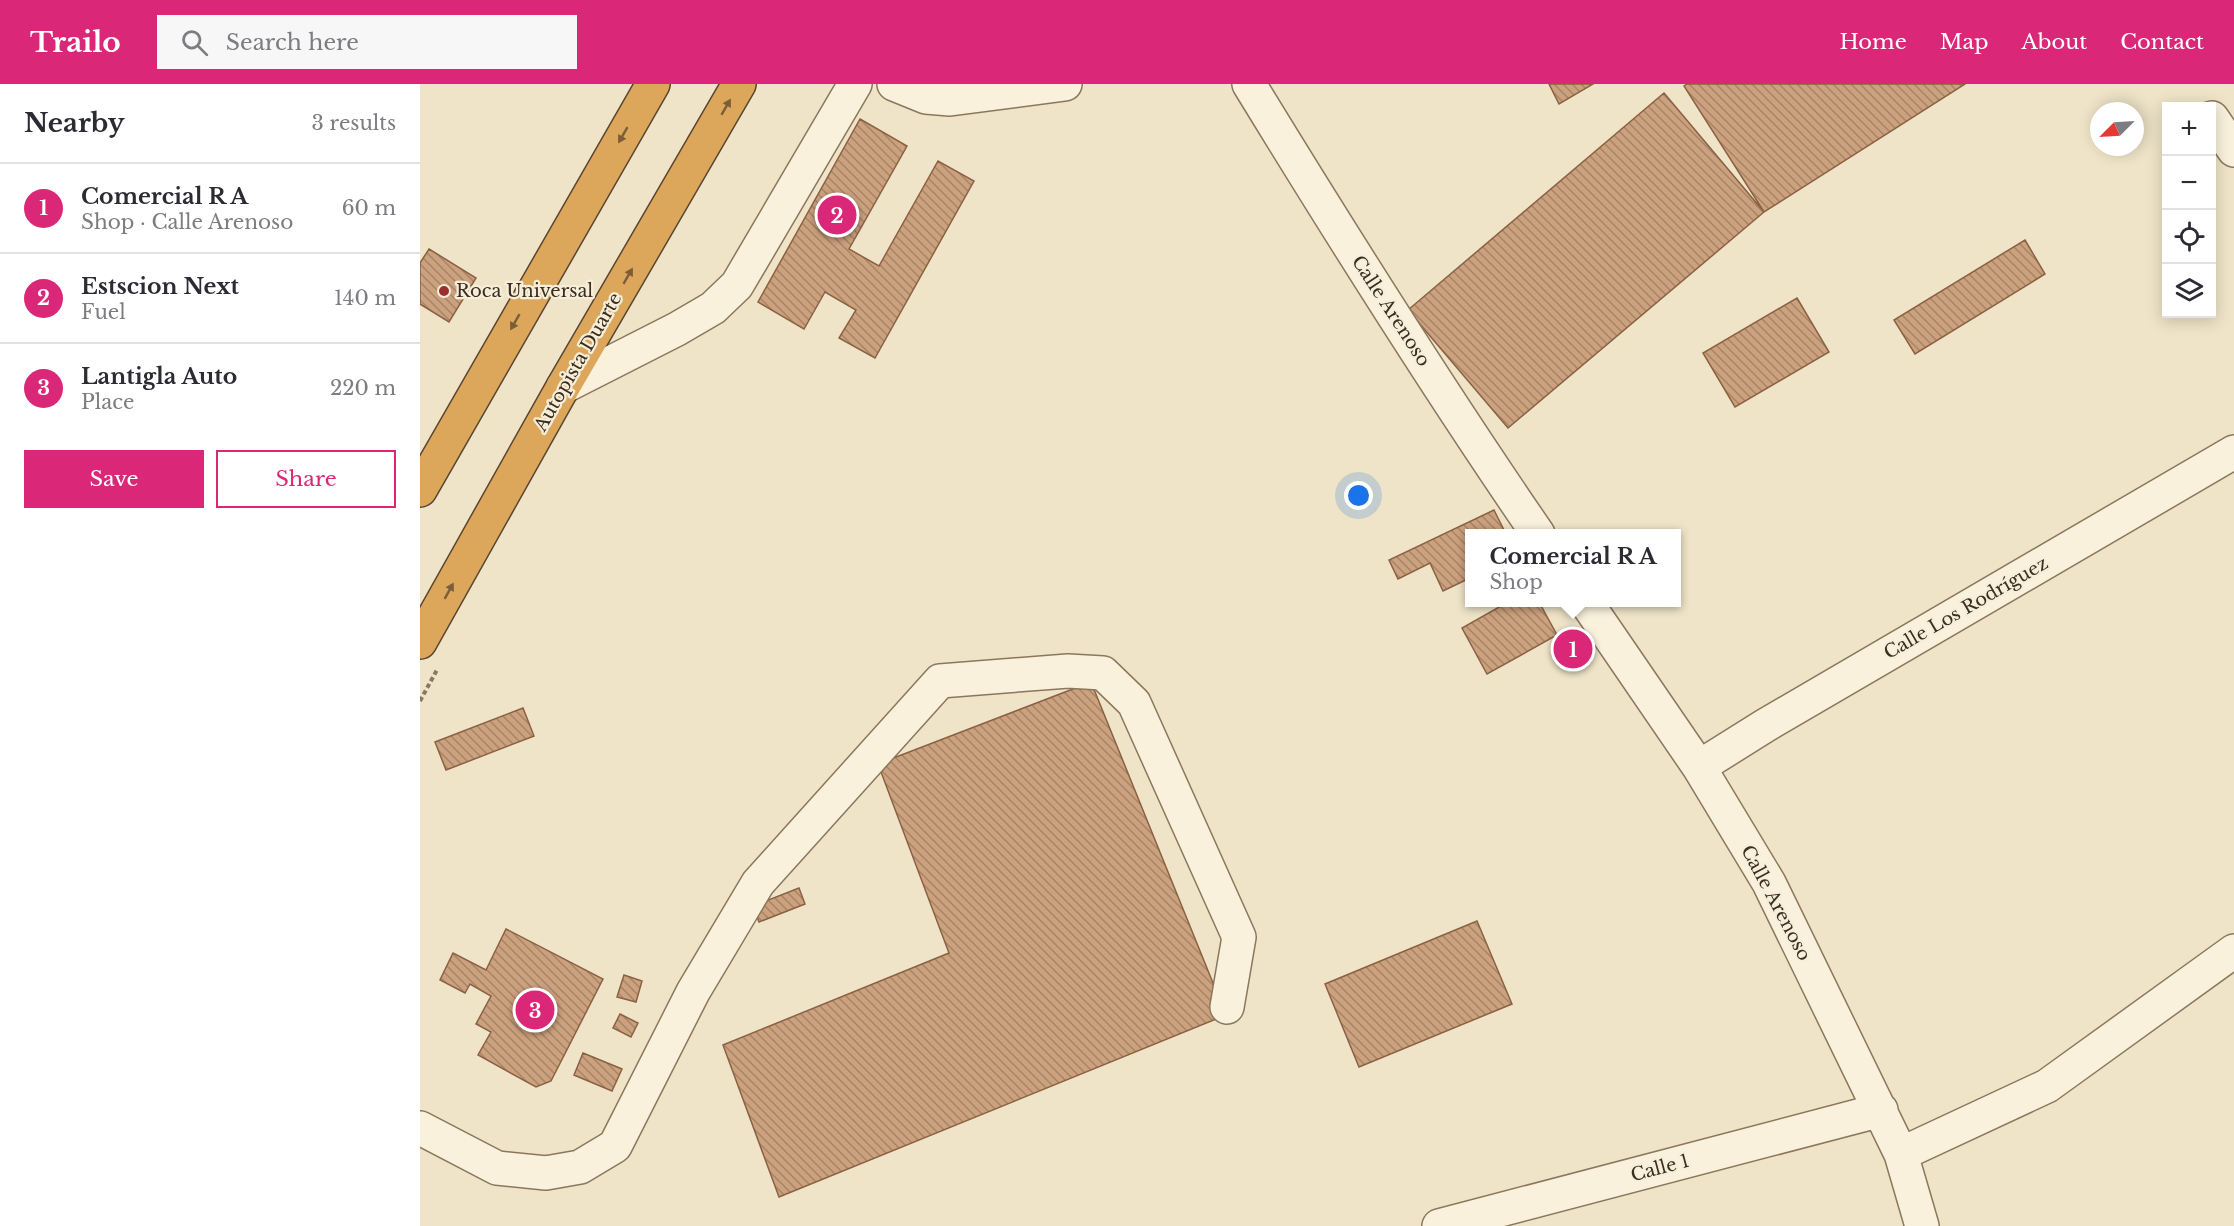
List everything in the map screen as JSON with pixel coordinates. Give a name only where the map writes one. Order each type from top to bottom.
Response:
[{"type":"highway","points":[[420,490],[652,84]]},
{"type":"highway","name":"Autopista Duarte","points":[[420,642],[563,387],[739,84]]},
{"type":"street","points":[[563,387],[677,329],[713,308],[737,285],[855,84]]},
{"type":"street","points":[[894,84],[930,91],[950,99],[1065,84]]},
{"type":"street","name":"Calle Arenoso","points":[[1249,84],[1481,451],[1535,529]]},
{"type":"street","points":[[2216,125],[2234,150]]},
{"type":"street","name":"Calle Los Rodríguez","points":[[1699,767],[1766,725],[2234,452]]},
{"type":"street","name":"Calle Arenoso","points":[[1589,607],[1699,767],[1768,883],[1901,1154],[1922,1226]]},
{"type":"street","points":[[420,1128],[497,1168],[546,1173],[580,1167],[615,1146],[693,992],[758,883],[940,681],[1068,670],[1103,673],[1134,703],[1239,937],[1227,1007]]},
{"type":"street","points":[[1901,1154],[2047,1086],[2234,951]]},
{"type":"street","name":"Calle 1","points":[[1456,1224],[1881,1110]]},
{"type":"building","points":[[1549,84],[1593,84],[1559,104]]},
{"type":"building","points":[[1687,84],[1965,84],[1764,212],[1684,86]]},
{"type":"building","points":[[1664,93],[1764,212],[1508,428],[1408,310]]},
{"type":"building","points":[[860,119],[907,146],[849,249],[879,266],[938,161],[974,181],[875,358],[839,338],[856,310],[825,292],[804,329],[758,302]]},
{"type":"building","points":[[2025,240],[2045,274],[1915,354],[1894,320]]},
{"type":"building","name":"Roca Universal","points":[[429,249],[476,278],[449,322],[420,304],[420,263]]},
{"type":"building","points":[[1797,298],[1829,352],[1735,407],[1703,353]]},
{"type":"building","points":[[1494,510],[1504,529],[1465,529],[1465,580],[1443,591],[1430,563],[1398,579],[1389,560]]},
{"type":"building","points":[[1499,607],[1542,607],[1557,635],[1487,674],[1462,628]]},
{"type":"building","points":[[1091,682],[1226,1015],[779,1197],[723,1045],[949,953],[878,764]]},
{"type":"building","points":[[523,708],[534,736],[446,770],[435,742]]},
{"type":"building","points":[[799,888],[805,904],[759,922],[753,906]]},
{"type":"building","points":[[1477,921],[1512,1004],[1359,1067],[1325,984]]},
{"type":"building","points":[[506,929],[603,979],[551,1081],[536,1087],[478,1055],[491,1032],[476,1024],[491,996],[470,984],[465,993],[440,980],[453,953],[486,970]]},
{"type":"building","points":[[624,975],[642,981],[636,1002],[617,997]]},
{"type":"building","points":[[620,1014],[638,1023],[631,1037],[613,1028]]},
{"type":"building","points":[[583,1053],[622,1069],[612,1091],[574,1075]]},
{"type":"place","name":"Estscion Next","points":[[837,215]]},
{"type":"place","name":"Roca Universal","points":[[444,291]]},
{"type":"place","name":"Comercial R A","points":[[1573,649]]},
{"type":"place","name":"Lantigla Auto","points":[[535,1010]]}]
